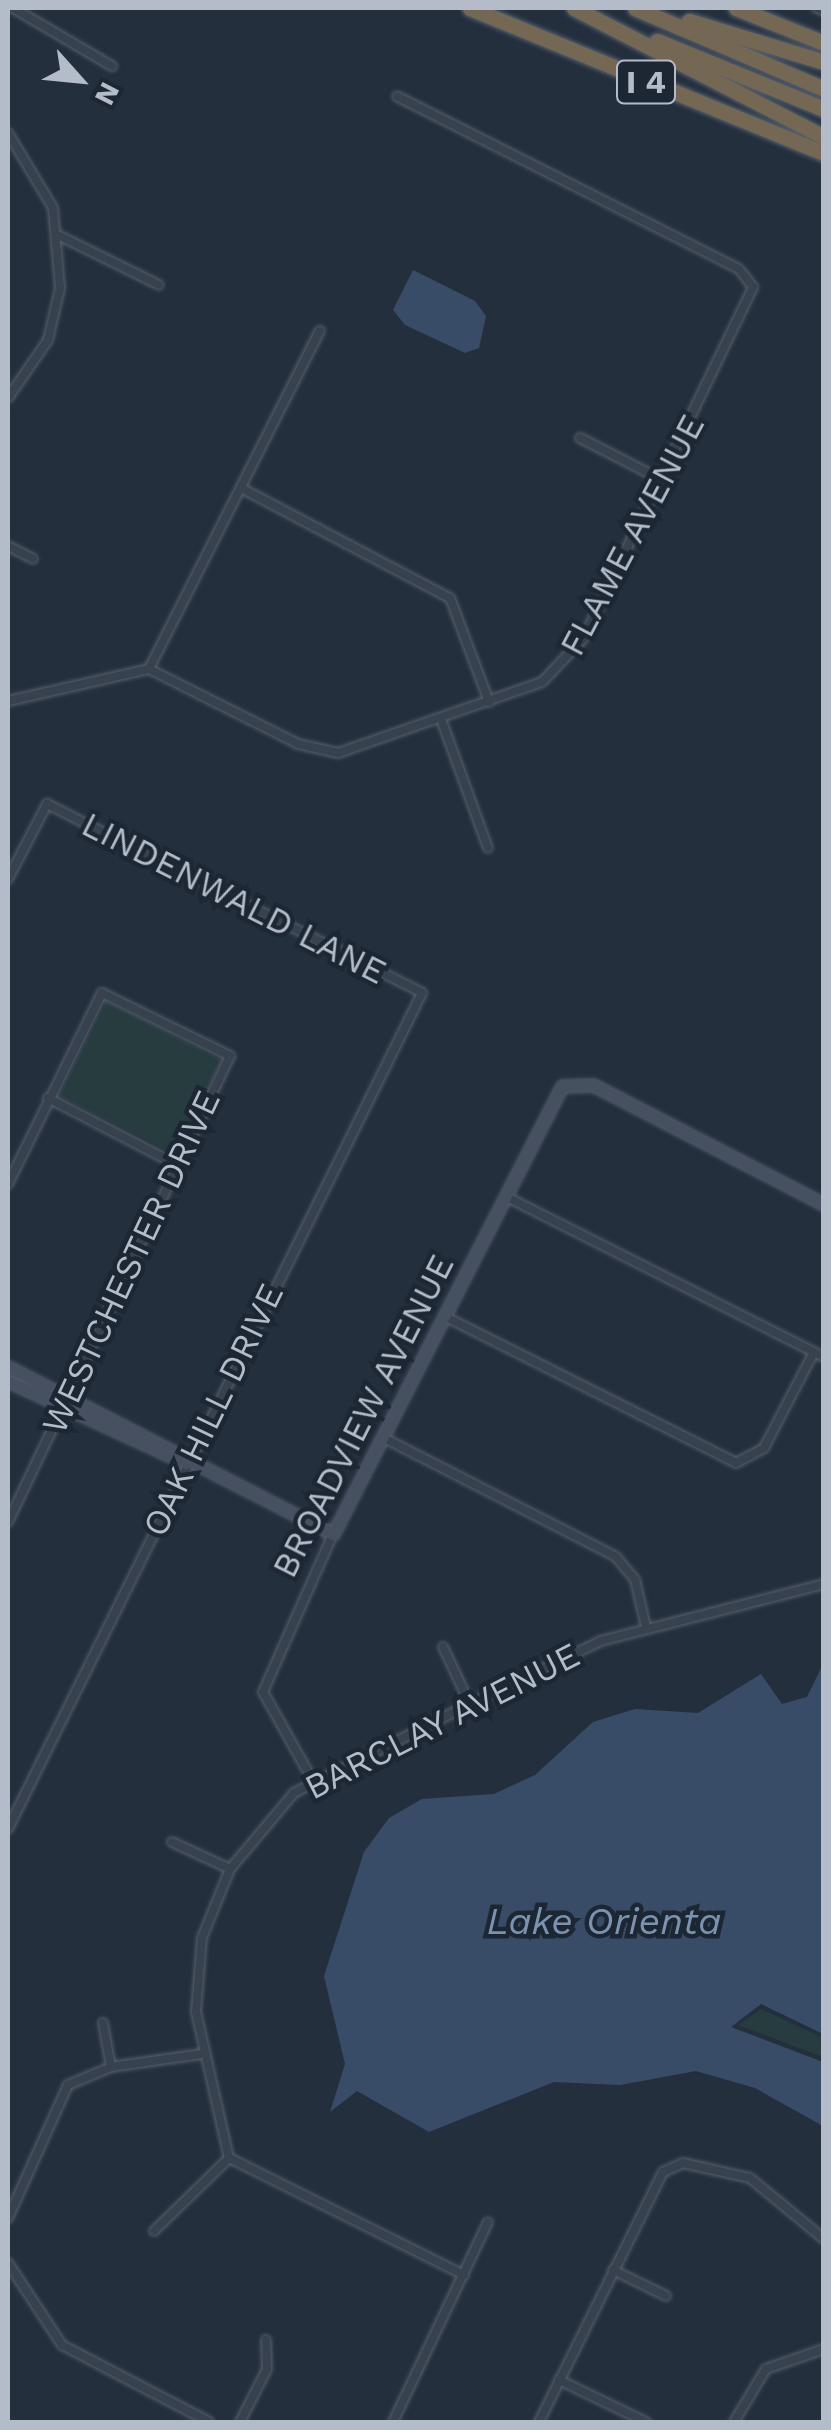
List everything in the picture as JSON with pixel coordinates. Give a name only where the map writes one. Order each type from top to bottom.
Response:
[{"type":"highway","name":"I 4","points":[[470,8],[824,153]]},
{"type":"highway","points":[[575,8],[824,109]]},
{"type":"highway","points":[[575,8],[824,137]]},
{"type":"highway","points":[[635,8],[824,89]]},
{"type":"highway","points":[[644,8],[824,62]]},
{"type":"highway","points":[[736,8],[824,43]]},
{"type":"street","points":[[13,8],[112,66]]},
{"type":"street","points":[[816,8],[824,11]]},
{"type":"street","name":"FLAME AVENUE","points":[[149,670],[318,750],[354,750],[542,682],[570,659],[750,308],[748,276],[397,96]]},
{"type":"street","points":[[8,133],[31,160],[60,236],[48,340],[8,398]]},
{"type":"street","points":[[60,236],[159,285]]},
{"type":"street","points":[[8,701],[149,670],[320,330]]},
{"type":"street","points":[[580,438],[662,480]]},
{"type":"street","points":[[241,488],[450,598],[488,702]]},
{"type":"street","points":[[8,546],[33,559]]},
{"type":"street","points":[[441,719],[488,848]]},
{"type":"street","name":"LINDENWALD LANE","points":[[8,879],[46,804],[422,993]]},
{"type":"street","name":"WESTCHESTER DRIVE","points":[[8,1522],[230,1056],[102,992],[48,1098]]},
{"type":"street","name":"OAK HILL DRIVE","points":[[8,1830],[186,1463],[422,993]]},
{"type":"street","name":"BROADVIEW AVENUE","points":[[314,1780],[263,1692],[333,1534],[554,1096],[571,1082],[593,1084],[824,1204]]},
{"type":"street","points":[[8,1184],[48,1098],[177,1165]]},
{"type":"street","points":[[505,1196],[824,1357]]},
{"type":"street","points":[[444,1316],[726,1461],[748,1461],[764,1448],[813,1354]]},
{"type":"street","points":[[8,1367],[63,1402]]},
{"type":"street","points":[[8,1381],[63,1402],[333,1534]]},
{"type":"street","points":[[382,1437],[616,1556],[635,1580],[646,1627]]},
{"type":"street","name":"BARCLAY AVENUE","points":[[229,2158],[201,2054],[202,1938],[230,1869],[264,1820],[314,1780],[470,1704],[646,1627],[824,1584]]},
{"type":"street","points":[[444,1647],[470,1704]]},
{"type":"street","points":[[172,1842],[230,1869]]},
{"type":"street","points":[[102,2023],[111,2068]]},
{"type":"street","points":[[8,2218],[55,2104],[68,2085],[111,2068],[201,2054]]},
{"type":"street","points":[[154,2231],[229,2158],[464,2275]]},
{"type":"street","points":[[539,2422],[613,2270],[673,2166],[750,2178],[824,2239]]},
{"type":"street","points":[[392,2422],[488,2222]]},
{"type":"street","points":[[8,2263],[62,2345],[209,2422]]},
{"type":"street","points":[[613,2270],[666,2296]]},
{"type":"street","points":[[240,2422],[266,2369],[266,2340]]},
{"type":"street","points":[[734,2422],[766,2369],[824,2349]]},
{"type":"street","points":[[559,2380],[646,2422]]},
{"type":"green space","points":[[106,1001],[222,1060],[174,1154],[59,1096]]},
{"type":"green space","points":[[761,2009],[823,2038],[823,2057],[738,2025]]},
{"type":"water","points":[[413,270],[475,301],[486,316],[479,348],[465,353],[405,325],[393,310]]},
{"type":"water","name":"Lake Orienta","points":[[823,1664],[823,2034],[761,2004],[731,2027],[823,2062],[823,2126],[755,2088],[696,2071],[620,2085],[554,2082],[429,2132],[357,2091],[330,2112],[345,2064],[324,1976],[364,1852],[389,1818],[422,1799],[494,1794],[535,1775],[593,1722],[635,1709],[698,1713],[761,1674],[782,1704],[807,1697]]}]
